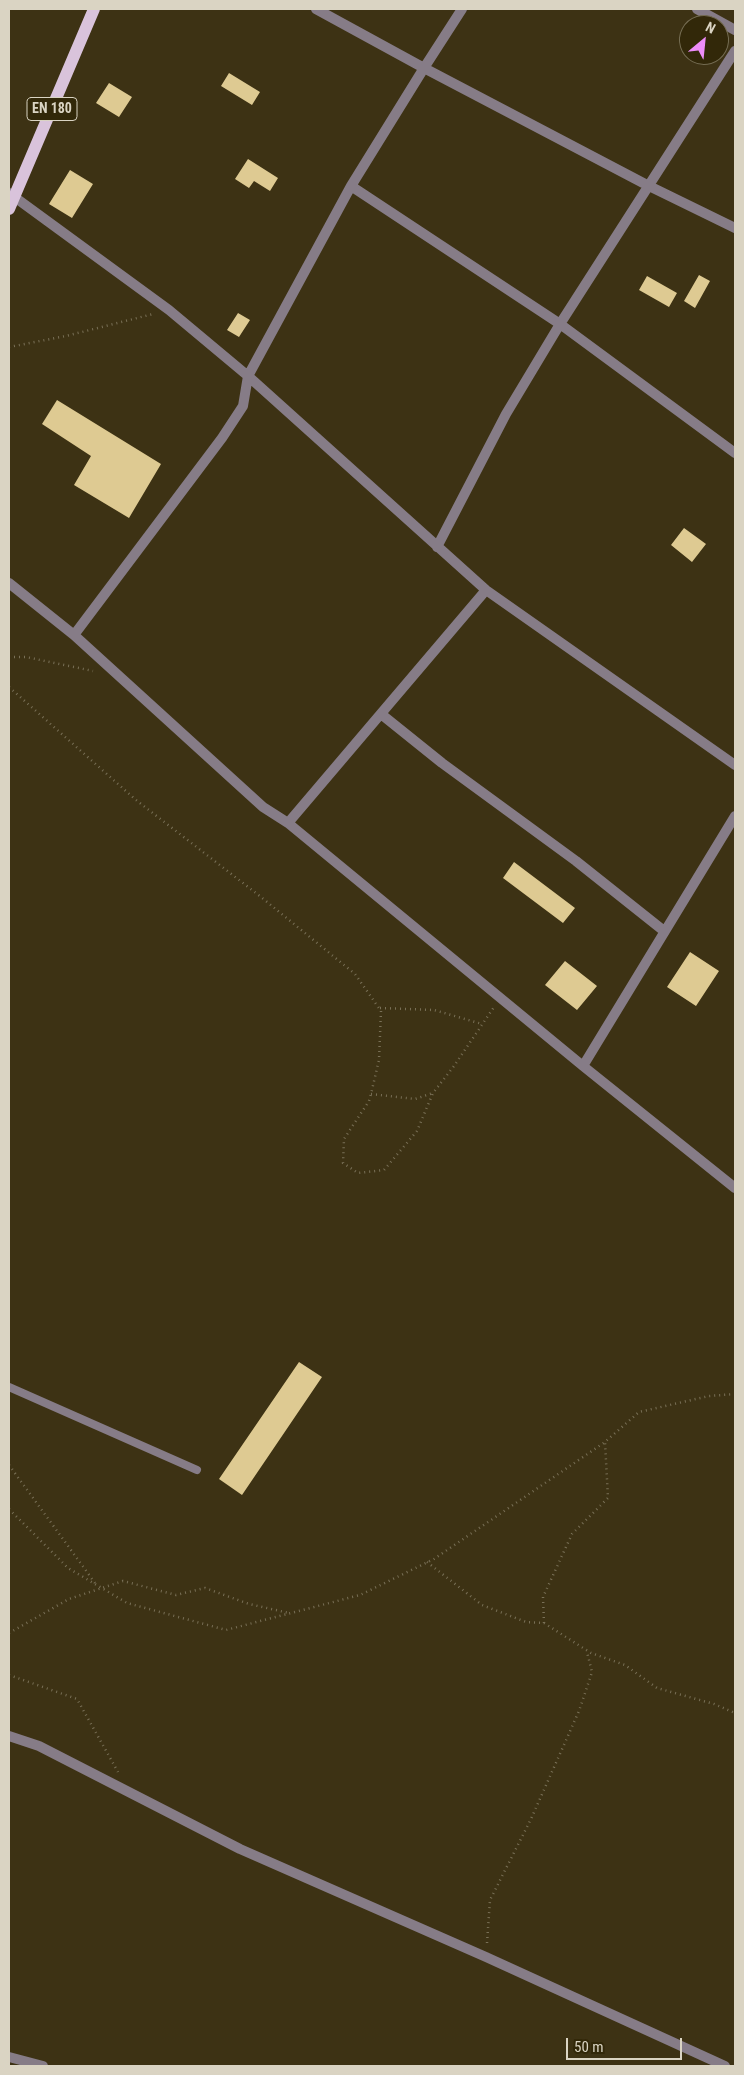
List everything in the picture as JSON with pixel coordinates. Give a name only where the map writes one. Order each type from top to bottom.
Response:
[{"type":"main road","name":"EN 180","points":[[9,209],[12,195],[94,9]]},
{"type":"street","points":[[316,9],[647,185],[735,228]]},
{"type":"street","points":[[74,635],[222,438],[242,406],[248,376],[351,186],[462,9]]},
{"type":"street","points":[[697,9],[735,30]]},
{"type":"street","points":[[437,547],[506,414],[560,324],[647,185],[735,51]]},
{"type":"street","points":[[351,186],[560,324],[735,453]]},
{"type":"street","points":[[12,195],[169,310],[248,376],[486,590],[735,765]]},
{"type":"street","points":[[9,583],[74,635],[263,807],[288,823],[583,1066],[735,1188]]},
{"type":"street","points":[[288,823],[486,590]]},
{"type":"street","points":[[381,714],[442,764],[599,879],[664,931]]},
{"type":"street","points":[[583,1066],[735,816]]},
{"type":"street","points":[[9,1736],[39,1746],[240,1849],[486,1957],[725,2066]]},
{"type":"street","points":[[9,2057],[43,2066]]},
{"type":"lane","points":[[9,1388],[197,1470]]},
{"type":"path","points":[[9,347],[66,336],[169,310]]},
{"type":"path","points":[[9,657],[26,657],[120,676]]},
{"type":"path","points":[[9,687],[136,800],[356,974],[381,1011],[379,1060],[369,1101],[344,1139],[343,1162],[358,1173],[384,1170],[417,1130],[433,1092],[454,1066],[500,998]]},
{"type":"path","points":[[380,1008],[434,1010],[482,1024]]},
{"type":"path","points":[[371,1094],[416,1099],[433,1092]]},
{"type":"path","points":[[9,1509],[68,1568],[127,1603],[226,1630],[360,1595],[428,1562],[606,1442],[639,1412],[709,1396],[735,1394]]},
{"type":"path","points":[[544,1623],[543,1597],[572,1534],[608,1498],[606,1442]]},
{"type":"path","points":[[9,1465],[96,1584]]},
{"type":"path","points":[[428,1562],[482,1605],[526,1622],[544,1623],[587,1650],[625,1665],[657,1688],[714,1704],[735,1713]]},
{"type":"path","points":[[9,1633],[69,1599],[123,1581],[176,1595],[205,1588],[250,1604],[291,1613]]},
{"type":"path","points":[[486,1957],[490,1900],[531,1819],[580,1711],[592,1672],[587,1650]]},
{"type":"path","points":[[9,1675],[77,1699],[130,1793]]},
{"type":"building","points":[[229,73],[260,92],[252,105],[221,86]]},
{"type":"building","points":[[109,83],[132,97],[119,117],[96,103]]},
{"type":"building","points":[[248,159],[278,178],[270,191],[254,181],[249,188],[235,179]]},
{"type":"building","points":[[70,170],[93,184],[72,218],[49,204]]},
{"type":"building","points":[[699,275],[710,281],[695,308],[684,301]]},
{"type":"building","points":[[647,276],[677,293],[669,307],[639,290]]},
{"type":"building","points":[[238,313],[250,320],[239,337],[227,330]]},
{"type":"building","points":[[57,400],[161,464],[129,518],[74,485],[91,456],[42,424]]},
{"type":"building","points":[[684,528],[706,544],[692,562],[671,545]]},
{"type":"building","points":[[514,862],[575,908],[563,923],[503,878]]},
{"type":"building","points":[[690,952],[719,971],[696,1006],[667,987]]},
{"type":"building","points":[[565,961],[597,986],[577,1010],[545,985]]},
{"type":"building","points":[[299,1362],[322,1377],[242,1495],[219,1479]]}]
